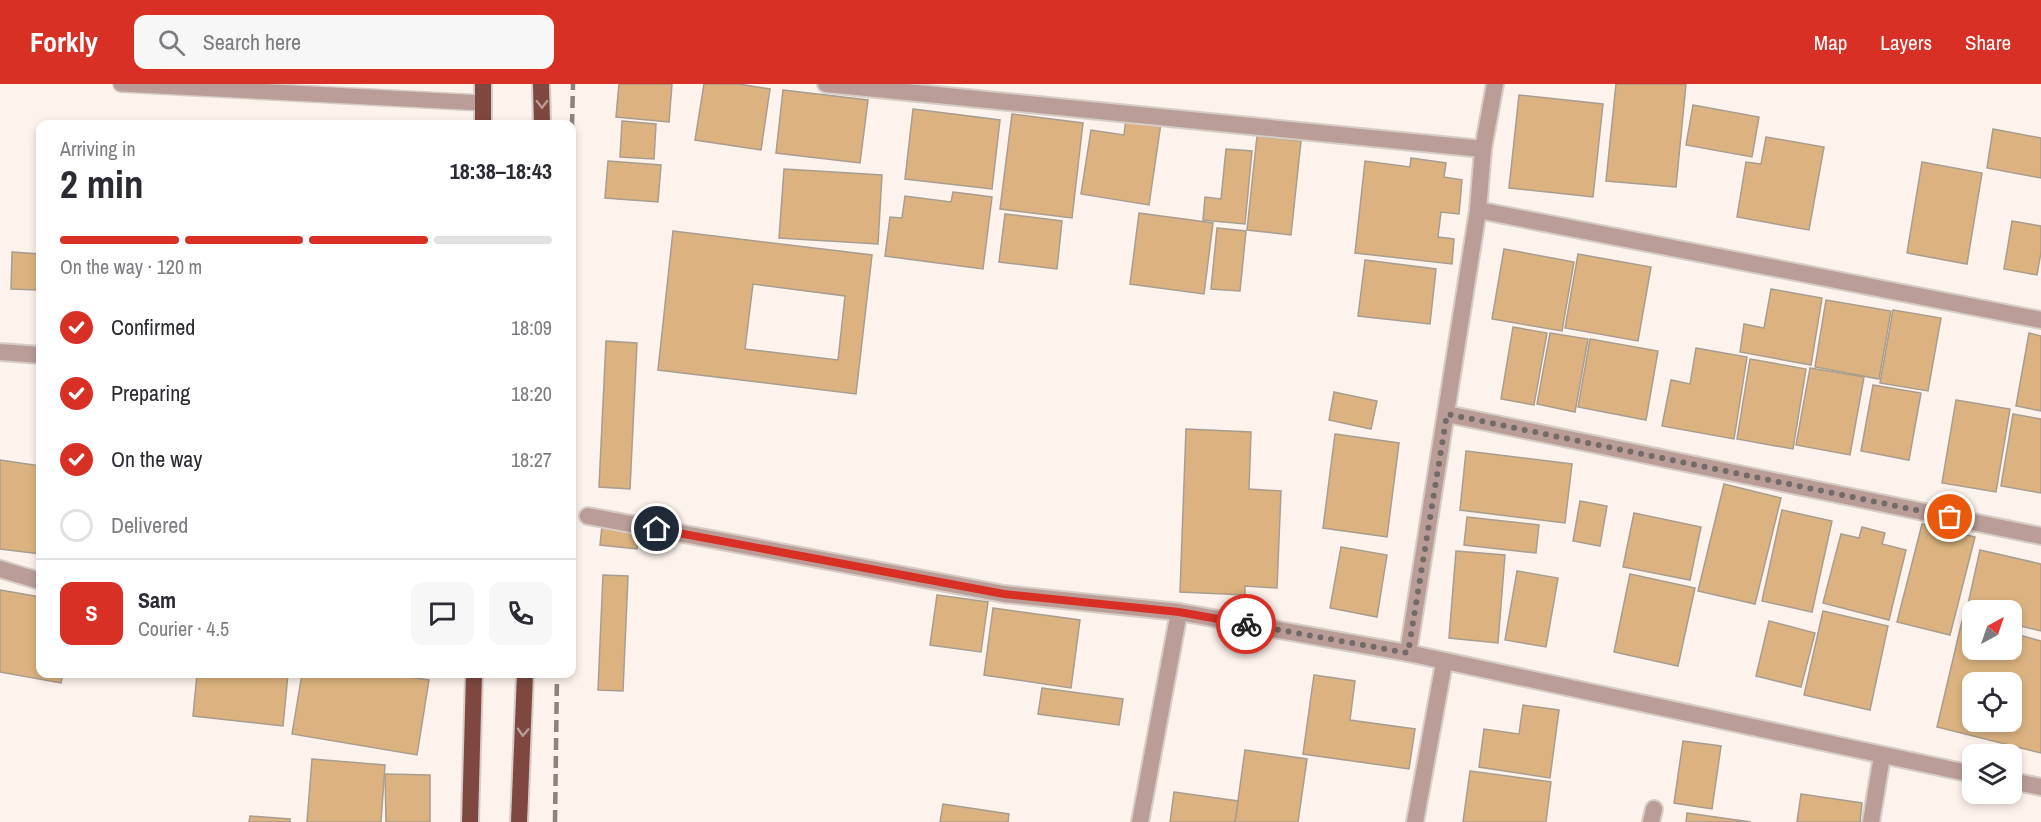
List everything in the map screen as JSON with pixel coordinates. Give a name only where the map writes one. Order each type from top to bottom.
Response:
[{"type":"highway","points":[[483,84],[483,120]]},
{"type":"highway","points":[[542,84],[542,120]]},
{"type":"highway","points":[[470,822],[474,678]]},
{"type":"highway","points":[[519,822],[525,678]]},
{"type":"street","points":[[826,84],[1482,149]]},
{"type":"street","points":[[1408,653],[1478,210],[1482,149],[1495,84]]},
{"type":"street","points":[[1478,210],[2041,320]]},
{"type":"street","points":[[0,352],[36,356]]},
{"type":"street","points":[[1447,414],[2041,536]]},
{"type":"street","points":[[588,516],[1004,594],[1179,612],[1408,653],[1444,663],[1962,772]]},
{"type":"street","points":[[0,569],[36,580]]},
{"type":"street","points":[[1140,822],[1179,612]]},
{"type":"street","points":[[1415,822],[1444,663]]},
{"type":"street","points":[[1871,822],[1882,756]]},
{"type":"street","points":[[2022,783],[2041,787]]},
{"type":"lane","points":[[121,84],[406,91],[483,103]]},
{"type":"building","points":[[619,84],[672,84],[669,122],[616,117]]},
{"type":"building","points":[[704,84],[738,84],[770,89],[761,150],[695,140]]},
{"type":"building","points":[[1616,84],[1686,84],[1676,187],[1606,181]]},
{"type":"building","points":[[783,90],[868,100],[860,163],[776,153]]},
{"type":"building","points":[[1519,95],[1603,104],[1593,197],[1509,188]]},
{"type":"building","points":[[1693,105],[1759,117],[1752,157],[1686,145]]},
{"type":"building","points":[[913,109],[1000,120],[992,189],[905,179]]},
{"type":"building","points":[[1012,114],[1083,123],[1072,218],[1000,209]]},
{"type":"building","points":[[1126,118],[1161,123],[1149,205],[1081,194],[1091,130],[1124,135]]},
{"type":"building","points":[[622,121],[656,124],[654,159],[620,157]]},
{"type":"building","points":[[1993,129],[2041,138],[2041,178],[1987,168]]},
{"type":"building","points":[[1257,136],[1301,141],[1291,235],[1247,230]]},
{"type":"building","points":[[1766,137],[1824,147],[1809,230],[1737,217],[1746,162],[1761,164]]},
{"type":"building","points":[[1226,149],[1252,151],[1245,224],[1203,220],[1205,197],[1221,199]]},
{"type":"building","points":[[1411,158],[1446,163],[1444,177],[1462,180],[1459,214],[1441,212],[1438,237],[1454,239],[1452,264],[1355,253],[1365,161],[1410,167]]},
{"type":"building","points":[[608,161],[661,165],[658,202],[605,198]]},
{"type":"building","points":[[1922,162],[1982,173],[1967,264],[1907,253]]},
{"type":"building","points":[[784,169],[882,175],[878,244],[779,238]]},
{"type":"building","points":[[953,192],[992,197],[983,269],[885,256],[890,217],[902,218],[905,196],[951,202]]},
{"type":"building","points":[[1139,213],[1213,223],[1204,294],[1130,284]]},
{"type":"building","points":[[1005,214],[1062,221],[1057,269],[999,262]]},
{"type":"building","points":[[2012,221],[2041,226],[2041,252],[2037,275],[2004,269]]},
{"type":"building","points":[[1217,228],[1246,231],[1240,291],[1211,289]]},
{"type":"building","points":[[673,231],[872,255],[856,394],[658,370]],"holes":[[[753,284],[845,296],[838,360],[745,349]]]},
{"type":"building","points":[[1504,249],[1574,262],[1562,331],[1492,319]]},
{"type":"building","points":[[12,252],[36,254],[36,290],[11,289]]},
{"type":"building","points":[[1578,254],[1651,267],[1638,341],[1565,328]]},
{"type":"building","points":[[1365,260],[1436,269],[1430,324],[1358,316]]},
{"type":"building","points":[[1771,289],[1822,298],[1811,365],[1740,352],[1744,324],[1764,328]]},
{"type":"building","points":[[1826,300],[1891,311],[1879,379],[1815,367]]},
{"type":"building","points":[[1893,310],[1941,318],[1928,391],[1880,383]]},
{"type":"building","points":[[1513,327],[1547,333],[1534,405],[1501,399]]},
{"type":"building","points":[[1550,333],[1588,339],[1575,412],[1537,404]]},
{"type":"building","points":[[2029,333],[2041,336],[2041,411],[2016,406]]},
{"type":"building","points":[[1590,339],[1658,351],[1646,420],[1578,407]]},
{"type":"building","points":[[606,341],[637,343],[630,489],[599,487]]},
{"type":"building","points":[[1696,348],[1747,357],[1734,439],[1662,426],[1671,380],[1690,384]]},
{"type":"building","points":[[1750,359],[1806,369],[1793,449],[1737,439]]},
{"type":"building","points":[[1810,368],[1864,377],[1850,455],[1796,445]]},
{"type":"building","points":[[1873,385],[1921,393],[1909,460],[1861,451]]},
{"type":"building","points":[[1334,392],[1377,401],[1371,429],[1329,420]]},
{"type":"building","points":[[1956,400],[2010,409],[1996,492],[1942,483]]},
{"type":"building","points":[[2013,414],[2041,419],[2041,493],[2001,486]]},
{"type":"building","points":[[1186,429],[1251,432],[1249,489],[1281,491],[1277,588],[1245,586],[1245,595],[1180,592]]},
{"type":"building","points":[[1335,434],[1399,443],[1387,537],[1323,528]]},
{"type":"building","points":[[1466,451],[1572,464],[1565,523],[1460,510]]},
{"type":"building","points":[[0,460],[36,465],[36,554],[0,549]]},
{"type":"building","points":[[1724,484],[1781,498],[1755,604],[1698,591]]},
{"type":"building","points":[[1580,501],[1607,506],[1600,546],[1573,541]]},
{"type":"building","points":[[1782,510],[1832,521],[1812,612],[1762,601]]},
{"type":"building","points":[[1634,513],[1701,527],[1690,580],[1623,567]]},
{"type":"building","points":[[1467,517],[1539,525],[1536,553],[1464,545]]},
{"type":"building","points":[[1922,524],[1975,537],[1950,635],[1897,622]]},
{"type":"building","points":[[602,526],[640,530],[637,549],[600,545]]},
{"type":"building","points":[[1862,527],[1885,533],[1882,544],[1906,550],[1889,620],[1823,603],[1841,534],[1859,538]]},
{"type":"building","points":[[1341,547],[1387,555],[1377,617],[1330,608]]},
{"type":"building","points":[[1980,550],[2041,564],[2041,631],[2022,626],[2022,600],[1969,600]]},
{"type":"building","points":[[1456,551],[1505,555],[1498,643],[1449,638]]},
{"type":"building","points":[[1517,571],[1558,578],[1546,647],[1505,640]]},
{"type":"building","points":[[1630,574],[1695,588],[1678,666],[1614,652]]},
{"type":"building","points":[[603,575],[628,576],[623,691],[598,690]]},
{"type":"building","points":[[0,590],[36,596],[36,678],[62,678],[61,683],[0,672]]},
{"type":"building","points":[[937,595],[988,602],[981,652],[930,645]]},
{"type":"building","points":[[993,608],[1080,620],[1071,688],[984,675]]},
{"type":"building","points":[[1823,611],[1888,626],[1870,710],[1804,695]]},
{"type":"building","points":[[1769,621],[1815,633],[1801,687],[1756,676]]},
{"type":"building","points":[[1962,621],[1962,660],[2022,660],[2022,636],[2041,641],[2041,753],[2022,748],[2022,744],[2005,744],[1937,727]]},
{"type":"building","points":[[1314,675],[1355,681],[1350,720],[1415,729],[1409,769],[1303,754]]},
{"type":"building","points":[[197,678],[288,678],[283,726],[193,716]]},
{"type":"building","points":[[301,678],[429,680],[417,755],[292,734]]},
{"type":"building","points":[[1042,688],[1123,699],[1119,725],[1038,714]]},
{"type":"building","points":[[1523,705],[1559,710],[1550,778],[1479,767],[1484,729],[1519,734]]},
{"type":"building","points":[[1683,741],[1721,746],[1712,809],[1674,803]]},
{"type":"building","points":[[1245,750],[1307,759],[1298,822],[1235,822]]},
{"type":"building","points":[[312,759],[385,765],[381,822],[307,822]]},
{"type":"building","points":[[1470,771],[1551,782],[1546,822],[1463,822]]},
{"type":"building","points":[[385,774],[430,775],[430,822],[386,822]]},
{"type":"building","points":[[1174,792],[1238,801],[1235,822],[1170,822]]},
{"type":"building","points":[[1801,794],[1862,803],[1860,822],[1797,822]]},
{"type":"building","points":[[943,804],[1009,814],[1008,822],[940,822]]},
{"type":"building","points":[[1687,813],[1751,822],[1686,822]]},
{"type":"building","points":[[250,816],[290,819],[290,822],[249,822]]},
{"type":"railway","points":[[572,120],[573,84]]},
{"type":"railway","points":[[555,822],[557,678]]},
{"type":"way so far","points":[[1246,624],[1408,653],[1447,414],[1950,517]]},
{"type":"route","points":[[657,529],[1004,594],[1179,612],[1246,624]]}]
